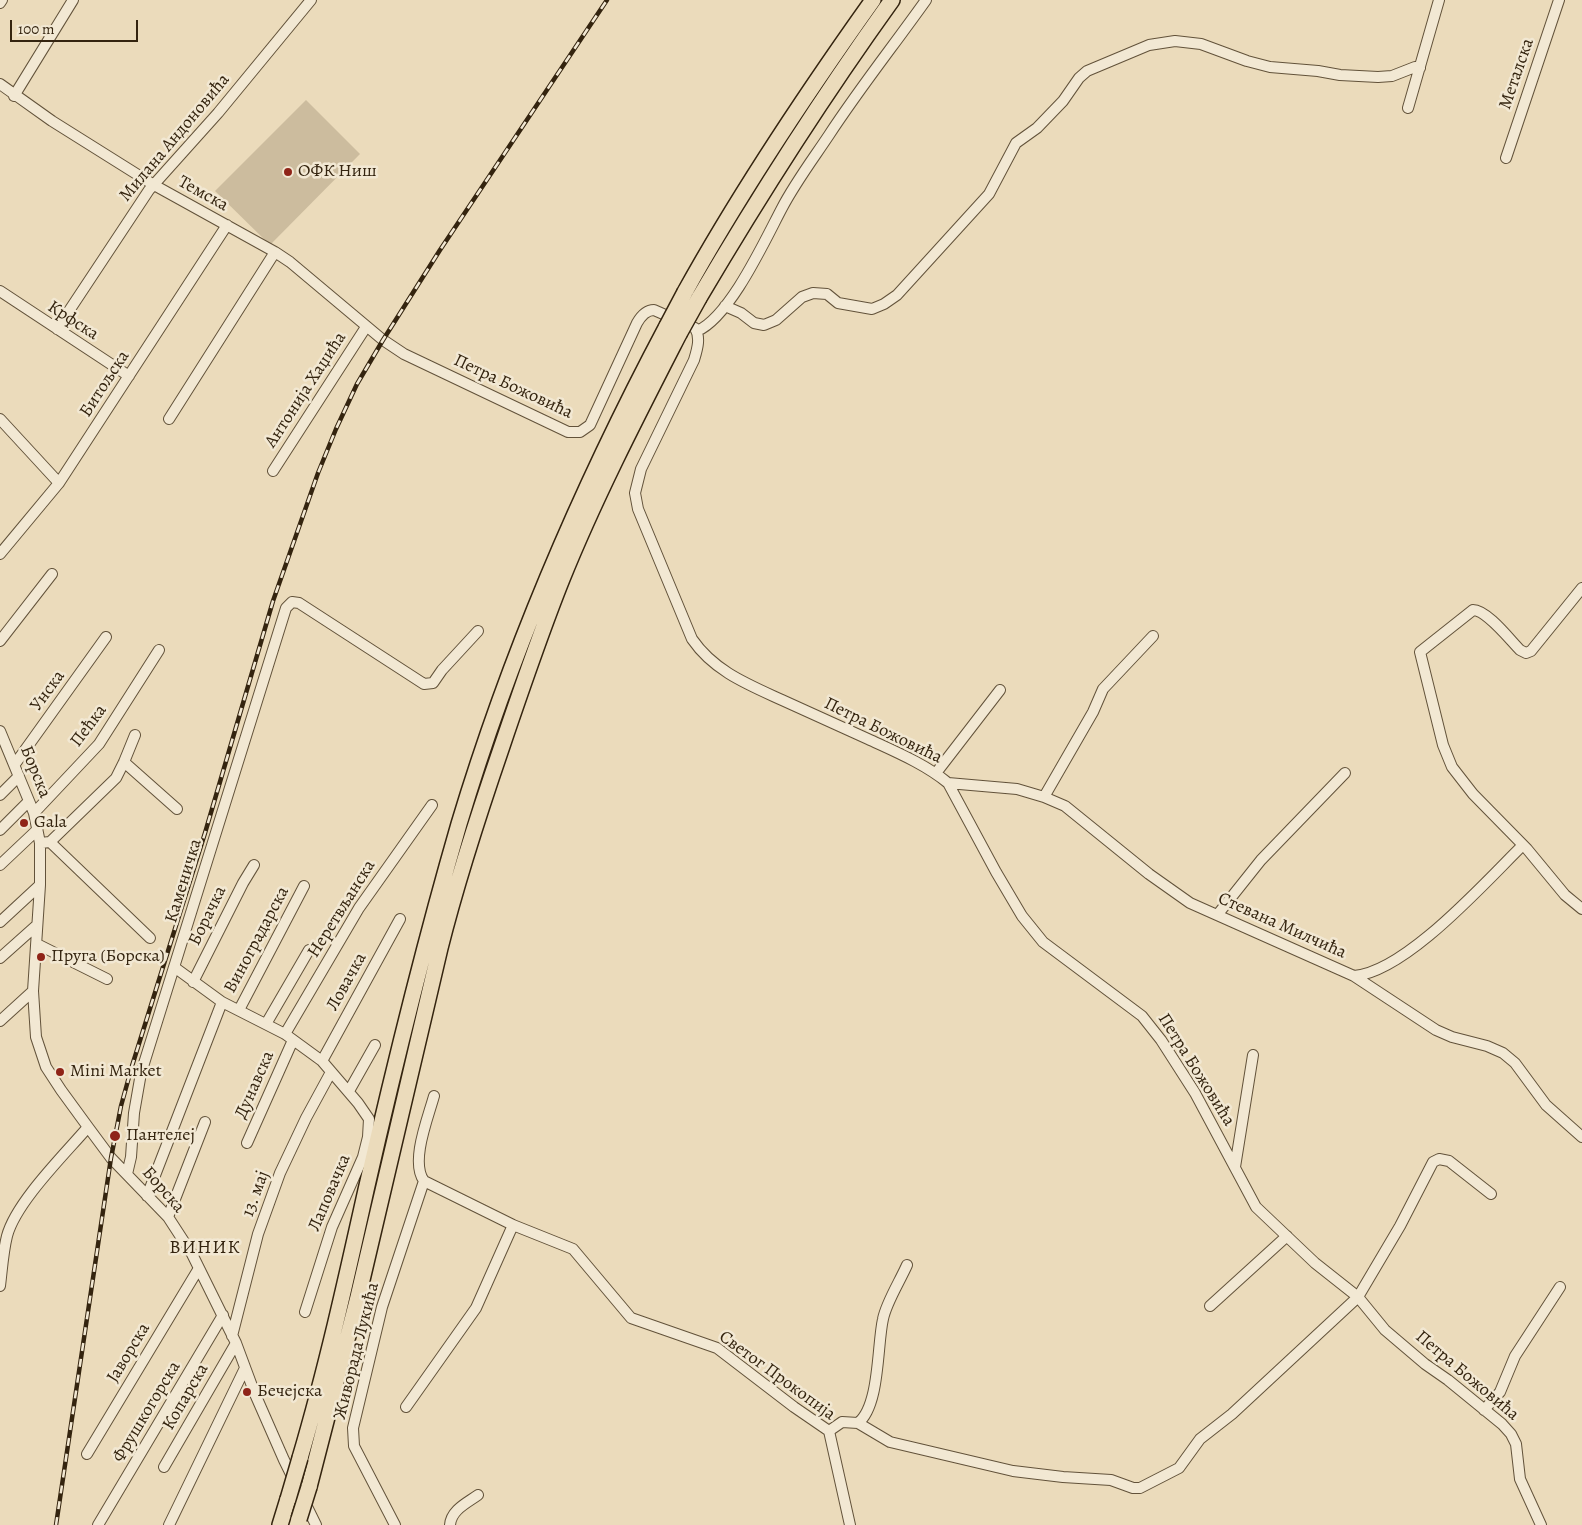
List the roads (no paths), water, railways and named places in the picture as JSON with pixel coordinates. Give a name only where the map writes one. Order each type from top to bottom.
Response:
[{"type":"highway","points":[[280,1525],[321,1384],[424,952],[460,822],[483,748],[527,626],[566,531],[614,428],[673,330],[728,220],[779,138],[873,0]]},
{"type":"highway","points":[[692,295],[743,224],[799,135],[892,0]]},
{"type":"highway","points":[[298,1522],[309,1488],[358,1297],[440,948],[480,809],[521,688],[562,578],[673,330]]},
{"type":"street","points":[[14,96],[73,0]]},
{"type":"street","name":"Милана Андоновића","points":[[57,329],[148,190],[218,112],[311,0]]},
{"type":"street","points":[[697,331],[709,325],[725,306],[764,244],[782,207],[830,134],[926,0]]},
{"type":"street","points":[[1408,108],[1439,0]]},
{"type":"street","name":"Металска","points":[[1506,158],[1559,0]]},
{"type":"street","points":[[725,306],[741,313],[754,322],[764,325],[776,320],[802,297],[814,293],[827,294],[838,303],[872,309],[884,304],[897,295],[989,194],[1016,144],[1037,128],[1063,101],[1083,74],[1149,45],[1175,40],[1201,44],[1247,61],[1270,67],[1318,70],[1340,75],[1378,78],[1392,76],[1415,67],[1420,68]]},
{"type":"street","name":"Темска","points":[[0,84],[14,96],[154,185],[290,262],[382,340]]},
{"type":"street","name":"Битољска","points":[[0,554],[59,483],[227,225]]},
{"type":"street","points":[[169,419],[274,252]]},
{"type":"street","name":"Крфска","points":[[0,291],[129,376]]},
{"type":"street","name":"Петра Божовића","points":[[382,340],[404,354],[568,432],[574,433],[580,432],[590,424],[642,315],[650,310],[654,310],[692,326],[697,331],[698,342],[694,360],[641,469],[635,492],[638,509],[692,639],[702,653],[717,667],[744,683],[903,755],[948,783],[1022,916],[1043,942],[1142,1016],[1161,1040],[1195,1093],[1256,1207],[1315,1263],[1358,1297],[1385,1330],[1502,1424],[1514,1439],[1520,1479],[1541,1525]]},
{"type":"street","name":"Антонија Хаџића","points":[[273,471],[366,327]]},
{"type":"street","points":[[0,419],[59,483]]},
{"type":"street","points":[[0,640],[52,574]]},
{"type":"street","points":[[1582,588],[1531,651],[1526,653],[1520,650],[1479,610],[1473,610],[1420,652],[1443,745],[1452,766],[1473,794],[1523,845],[1566,895],[1582,909]]},
{"type":"street","name":"Каменичка","points":[[127,1174],[131,1156],[134,1113],[141,1072],[286,608],[291,603],[299,603],[424,684],[433,683],[442,670],[478,631]]},
{"type":"street","name":"Унска","points":[[15,764],[106,636]]},
{"type":"street","points":[[1044,797],[1093,712],[1103,689],[1153,636]]},
{"type":"street","name":"Пећка","points":[[34,813],[99,744],[159,650]]},
{"type":"street","points":[[936,774],[1000,690]]},
{"type":"street","name":"Борска","points":[[0,731],[34,813],[37,830],[45,842],[40,885],[33,991],[36,1037],[46,1067],[112,1158],[168,1217],[200,1268],[234,1339],[254,1394],[316,1525]]},
{"type":"street","points":[[135,735],[116,778],[45,842],[150,938]]},
{"type":"street","points":[[124,762],[177,810]]},
{"type":"street","points":[[1218,914],[1261,860],[1345,773]]},
{"type":"street","points":[[0,795],[19,776]]},
{"type":"street","name":"Стевана Милчића","points":[[948,783],[1017,789],[1065,806],[1148,874],[1190,902],[1354,976],[1436,1030],[1452,1037],[1487,1046],[1502,1053],[1515,1063],[1546,1105],[1582,1137]]},
{"type":"street","points":[[0,830],[29,801]]},
{"type":"street","name":"Неретвљанска","points":[[289,1037],[359,908],[432,805]]},
{"type":"street","points":[[0,864],[37,830]]},
{"type":"street","points":[[1354,976],[1375,971],[1435,931],[1523,845]]},
{"type":"street","name":"Борачка","points":[[194,982],[243,883],[254,865]]},
{"type":"street","points":[[0,922],[40,885]]},
{"type":"street","name":"Виноградарска","points":[[239,1010],[304,886]]},
{"type":"street","name":"Ловачка","points":[[322,1061],[400,919]]},
{"type":"street","points":[[0,958],[37,925]]},
{"type":"street","points":[[37,944],[107,979]]},
{"type":"street","points":[[266,1024],[309,950]]},
{"type":"street","name":"Лаповачка","points":[[174,968],[222,1002],[289,1037],[322,1061],[349,1091],[369,1119],[368,1137],[360,1164],[330,1233],[305,1312]]},
{"type":"street","points":[[0,1021],[33,991]]},
{"type":"street","points":[[148,1196],[222,1002]]},
{"type":"street","name":"Дунавска","points":[[247,1143],[289,1037]]},
{"type":"street","points":[[349,1091],[375,1045]]},
{"type":"street","points":[[1235,1167],[1253,1055]]},
{"type":"street","name":"13. мај","points":[[234,1339],[258,1234],[280,1173],[306,1118],[331,1072]]},
{"type":"street","points":[[424,1181],[419,1169],[420,1153],[434,1096]]},
{"type":"street","points":[[168,1217],[205,1122]]},
{"type":"street","points":[[0,1286],[7,1235],[16,1217],[28,1198],[88,1127]]},
{"type":"street","points":[[829,1431],[842,1422],[858,1423],[890,1442],[1013,1471],[1111,1480],[1133,1488],[1140,1488],[1179,1468],[1200,1439],[1232,1414],[1358,1297],[1400,1226],[1430,1166],[1436,1160],[1444,1159],[1449,1162],[1491,1194]]},
{"type":"street","name":"Светог Прокопија","points":[[424,1181],[512,1225],[573,1249],[631,1318],[717,1348],[794,1407],[829,1431],[850,1525]]},
{"type":"street","name":"Живорада Лукића","points":[[394,1525],[354,1446],[353,1428],[382,1307],[424,1181]]},
{"type":"street","points":[[406,1406],[476,1308],[512,1225]]},
{"type":"street","points":[[1210,1306],[1287,1236]]},
{"type":"street","points":[[858,1423],[865,1415],[875,1386],[883,1318],[907,1266]]},
{"type":"street","name":"Јаворска","points":[[87,1454],[200,1268]]},
{"type":"street","points":[[1484,1410],[1500,1392],[1515,1356],[1560,1287]]},
{"type":"street","name":"Фрушкогорска","points":[[98,1525],[223,1315]]},
{"type":"street","name":"Копарска","points":[[164,1467],[234,1339]]},
{"type":"street","points":[[170,1525],[245,1368]]},
{"type":"street","points":[[450,1525],[450,1519],[454,1513],[478,1495]]},
{"type":"railway","points":[[56,1525],[111,1158],[121,1106],[205,833],[273,601],[318,473],[357,384],[383,340],[440,250],[607,0]]},
{"type":"place","name":"ОФК Ниш","points":[[288,172]]},
{"type":"place","name":"Gala","points":[[24,823]]},
{"type":"place","name":"Пруга (Борска)","points":[[41,957]]},
{"type":"place","name":"Mini Market","points":[[60,1072]]},
{"type":"place","name":"Пантелеј","points":[[115,1136]]},
{"type":"place","name":"Бечејска","points":[[247,1392]]},
{"type":"district","name":"ВИНИК","points":[[205,1248]]}]
